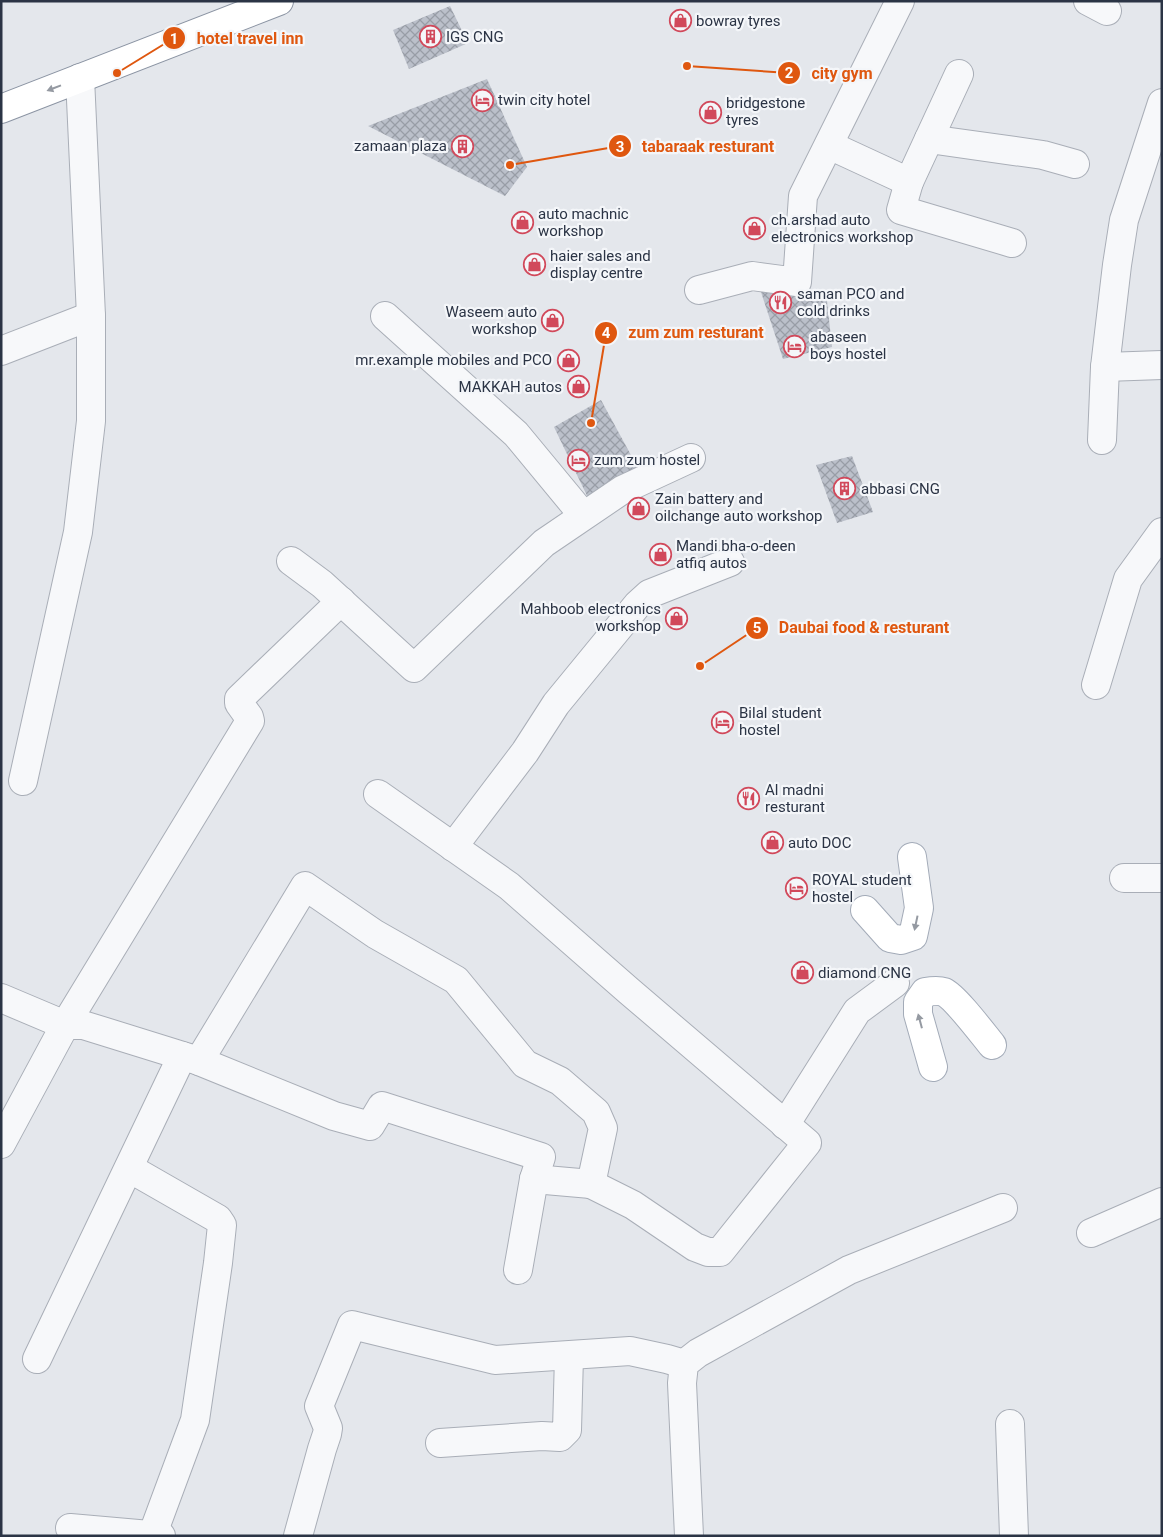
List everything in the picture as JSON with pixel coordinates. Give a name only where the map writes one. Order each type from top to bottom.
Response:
[{"type":"main road","points":[[1,109],[279,1]]},
{"type":"main road","points":[[865,910],[890,938],[902,940],[913,936],[919,908],[912,857]]},
{"type":"main road","points":[[934,1068],[918,1014],[918,1002],[925,992],[933,990],[945,993],[959,1006],[992,1045]]},
{"type":"street","points":[[699,290],[752,276],[797,282],[803,196],[900,1]]},
{"type":"street","points":[[959,74],[909,182],[901,210],[1012,243]]},
{"type":"street","points":[[23,781],[78,532],[91,421],[91,316],[80,78]]},
{"type":"street","points":[[1102,440],[1106,367],[1124,220],[1162,103]]},
{"type":"street","points":[[929,140],[1043,156],[1075,164]]},
{"type":"street","points":[[829,145],[909,182]]},
{"type":"street","points":[[1,351],[91,316]]},
{"type":"street","points":[[385,316],[516,434],[583,515]]},
{"type":"street","points":[[1106,367],[1162,365]]},
{"type":"street","points":[[291,561],[322,584],[414,668],[544,543],[622,490],[691,458]]},
{"type":"street","points":[[1096,685],[1128,580],[1162,532]]},
{"type":"street","points":[[453,846],[525,752],[556,704],[638,604],[648,594],[730,562]]},
{"type":"street","points":[[1,1144],[65,1025],[250,720],[239,703],[239,699],[341,601]]},
{"type":"street","points":[[378,794],[509,886],[806,1143],[720,1252],[708,1252],[695,1247],[633,1205],[591,1184],[534,1179]]},
{"type":"street","points":[[1124,878],[1162,878]]},
{"type":"street","points":[[37,1359],[129,1168],[191,1058],[305,886],[376,934],[456,980],[525,1064],[560,1081],[596,1112],[603,1128],[591,1184]]},
{"type":"street","points":[[785,1125],[857,1011],[895,983]]},
{"type":"street","points":[[1,998],[65,1025],[83,1025],[191,1058],[334,1116],[370,1126],[382,1106],[541,1157],[534,1179],[518,1270]]},
{"type":"street","points":[[70,1528],[155,1535],[195,1420],[222,1225],[218,1219],[129,1168]]},
{"type":"street","points":[[1091,1233],[1162,1202]]},
{"type":"street","points":[[689,1536],[682,1383],[684,1364],[698,1353],[849,1270],[1004,1208]]},
{"type":"street","points":[[298,1536],[328,1428],[319,1406],[352,1325],[495,1360],[630,1351],[684,1364]]},
{"type":"street","points":[[440,1443],[542,1436],[560,1437],[567,1430],[569,1356]]},
{"type":"street","points":[[1010,1424],[1014,1536]]},
{"type":"building","name":"IGS CNG","points":[[450,6],[468,43],[409,69],[393,30]]},
{"type":"building","name":"zamaan plaza","points":[[487,79],[527,167],[505,196],[368,126]]},
{"type":"building","points":[[758,283],[826,292],[832,347],[783,359]]},
{"type":"building","points":[[601,400],[638,468],[590,502],[554,427]]},
{"type":"building","name":"abbasi CNG","points":[[852,456],[873,512],[837,523],[816,465]]},
{"type":"place","name":"bowray tyres","points":[[680,21]]},
{"type":"place","name":"IGS CNG","points":[[430,37]]},
{"type":"place","name":"city gym","points":[[687,66]]},
{"type":"place","name":"hotel travel inn","points":[[117,73]]},
{"type":"place","name":"twin city hotel","points":[[482,100]]},
{"type":"place","name":"bridgestone tyres","points":[[710,112]]},
{"type":"place","name":"zamaan plaza","points":[[463,146]]},
{"type":"place","name":"tabaraak resturant","points":[[510,165]]},
{"type":"place","name":"auto machnic workshop","points":[[522,223]]},
{"type":"place","name":"ch.arshad auto electronics workshop","points":[[755,229]]},
{"type":"place","name":"haier sales and display centre","points":[[534,265]]},
{"type":"place","name":"saman PCO and cold drinks","points":[[781,303]]},
{"type":"place","name":"Waseem auto workshop","points":[[553,321]]},
{"type":"place","name":"abaseen boys hostel","points":[[794,346]]},
{"type":"place","name":"mr.example mobiles and PCO","points":[[568,360]]},
{"type":"place","name":"MAKKAH autos","points":[[578,387]]},
{"type":"place","name":"zum zum resturant","points":[[591,423]]},
{"type":"place","name":"zum zum hostel","points":[[578,460]]},
{"type":"place","name":"abbasi CNG","points":[[845,489]]},
{"type":"place","name":"Zain battery and oilchange auto workshop","points":[[639,508]]},
{"type":"place","name":"Mandi bha-o-deen atfiq autos","points":[[660,555]]},
{"type":"place","name":"Mahboob electronics workshop","points":[[677,618]]},
{"type":"place","name":"Daubai food & resturant","points":[[700,666]]},
{"type":"place","name":"Bilal student hostel","points":[[723,722]]},
{"type":"place","name":"Al madni resturant","points":[[749,799]]},
{"type":"place","name":"auto DOC","points":[[772,843]]},
{"type":"place","name":"ROYAL student hostel","points":[[796,889]]},
{"type":"place","name":"diamond CNG","points":[[802,973]]}]
